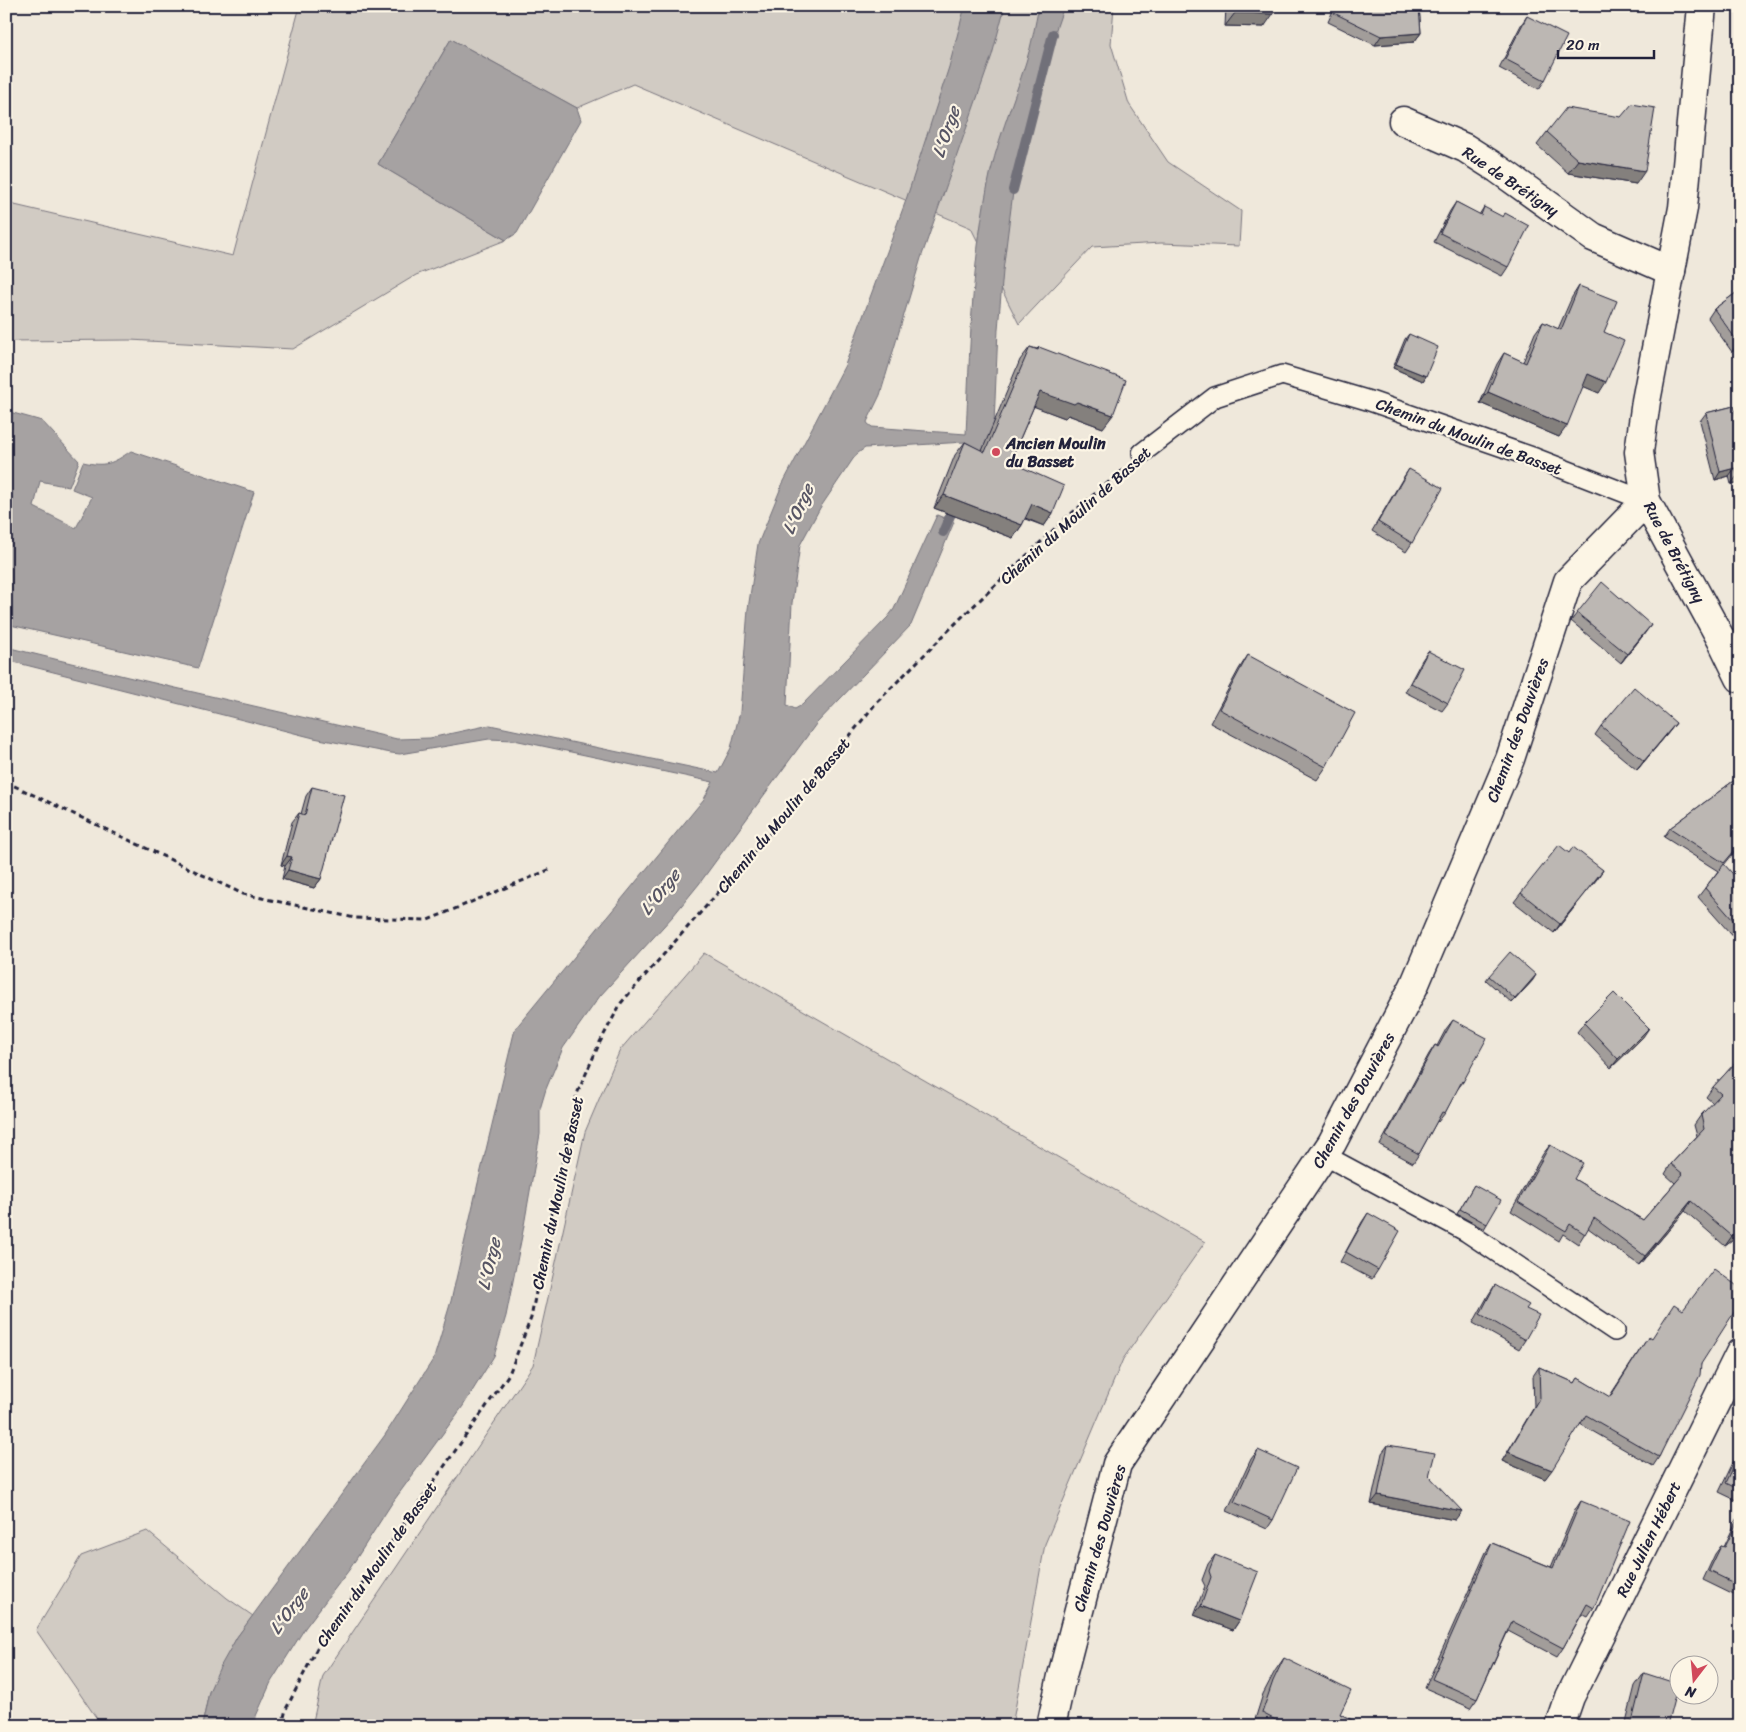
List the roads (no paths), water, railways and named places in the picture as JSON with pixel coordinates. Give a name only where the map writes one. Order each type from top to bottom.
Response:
[{"type":"street","name":"Rue de Brétigny","points":[[1702,6],[1683,208],[1646,401],[1640,452],[1646,501],[1721,639],[1740,678]]},
{"type":"street","name":"Rue de Brétigny","points":[[1403,121],[1464,148],[1498,169],[1593,237],[1671,271]]},
{"type":"street","name":"Chemin des Douvières","points":[[1051,1726],[1062,1676],[1118,1464],[1332,1143],[1414,986],[1510,759],[1568,581],[1646,501]]},
{"type":"street","name":"Rue Julien Hébert","points":[[1560,1726],[1570,1697],[1740,1353]]},
{"type":"lane","name":"Chemin du Moulin de Basset","points":[[1142,454],[1216,397],[1282,375],[1370,400],[1535,458],[1646,501]]},
{"type":"lane","points":[[1324,1155],[1467,1232],[1615,1331]]},
{"type":"water","name":"L'Orge","points":[[965,6],[1005,6],[992,55],[921,258],[880,395],[867,422],[872,427],[966,434],[974,280],[990,173],[1028,55],[1039,6],[1064,6],[1038,81],[1013,192],[998,329],[994,424],[976,464],[960,458],[965,442],[865,448],[853,459],[820,508],[800,545],[792,603],[787,705],[795,709],[802,705],[888,617],[894,609],[937,515],[954,522],[911,625],[816,724],[699,884],[673,916],[600,996],[563,1048],[540,1109],[540,1134],[523,1231],[506,1316],[494,1356],[463,1406],[392,1503],[349,1570],[305,1628],[271,1682],[256,1716],[255,1726],[202,1726],[209,1692],[219,1669],[237,1637],[385,1435],[434,1358],[451,1301],[515,1029],[704,799],[713,782],[514,740],[489,739],[400,754],[391,753],[314,738],[6,660],[6,647],[397,739],[430,738],[490,725],[718,773],[731,748],[740,712],[748,609],[758,544],[782,485],[845,365],[905,203],[949,67]]},
{"type":"water","points":[[451,39],[577,108],[581,120],[517,233],[506,240],[378,164]]},
{"type":"water","points":[[6,411],[42,421],[79,461],[69,487],[40,481],[34,507],[76,528],[92,497],[72,489],[83,462],[108,463],[119,459],[131,451],[254,492],[198,668],[6,624]]},
{"type":"waterway","points":[[1013,190],[1053,34]]},
{"type":"waterway","points":[[943,532],[956,502]]},
{"type":"place","name":"Ancien Moulin du Basset","points":[[996,452]]}]
